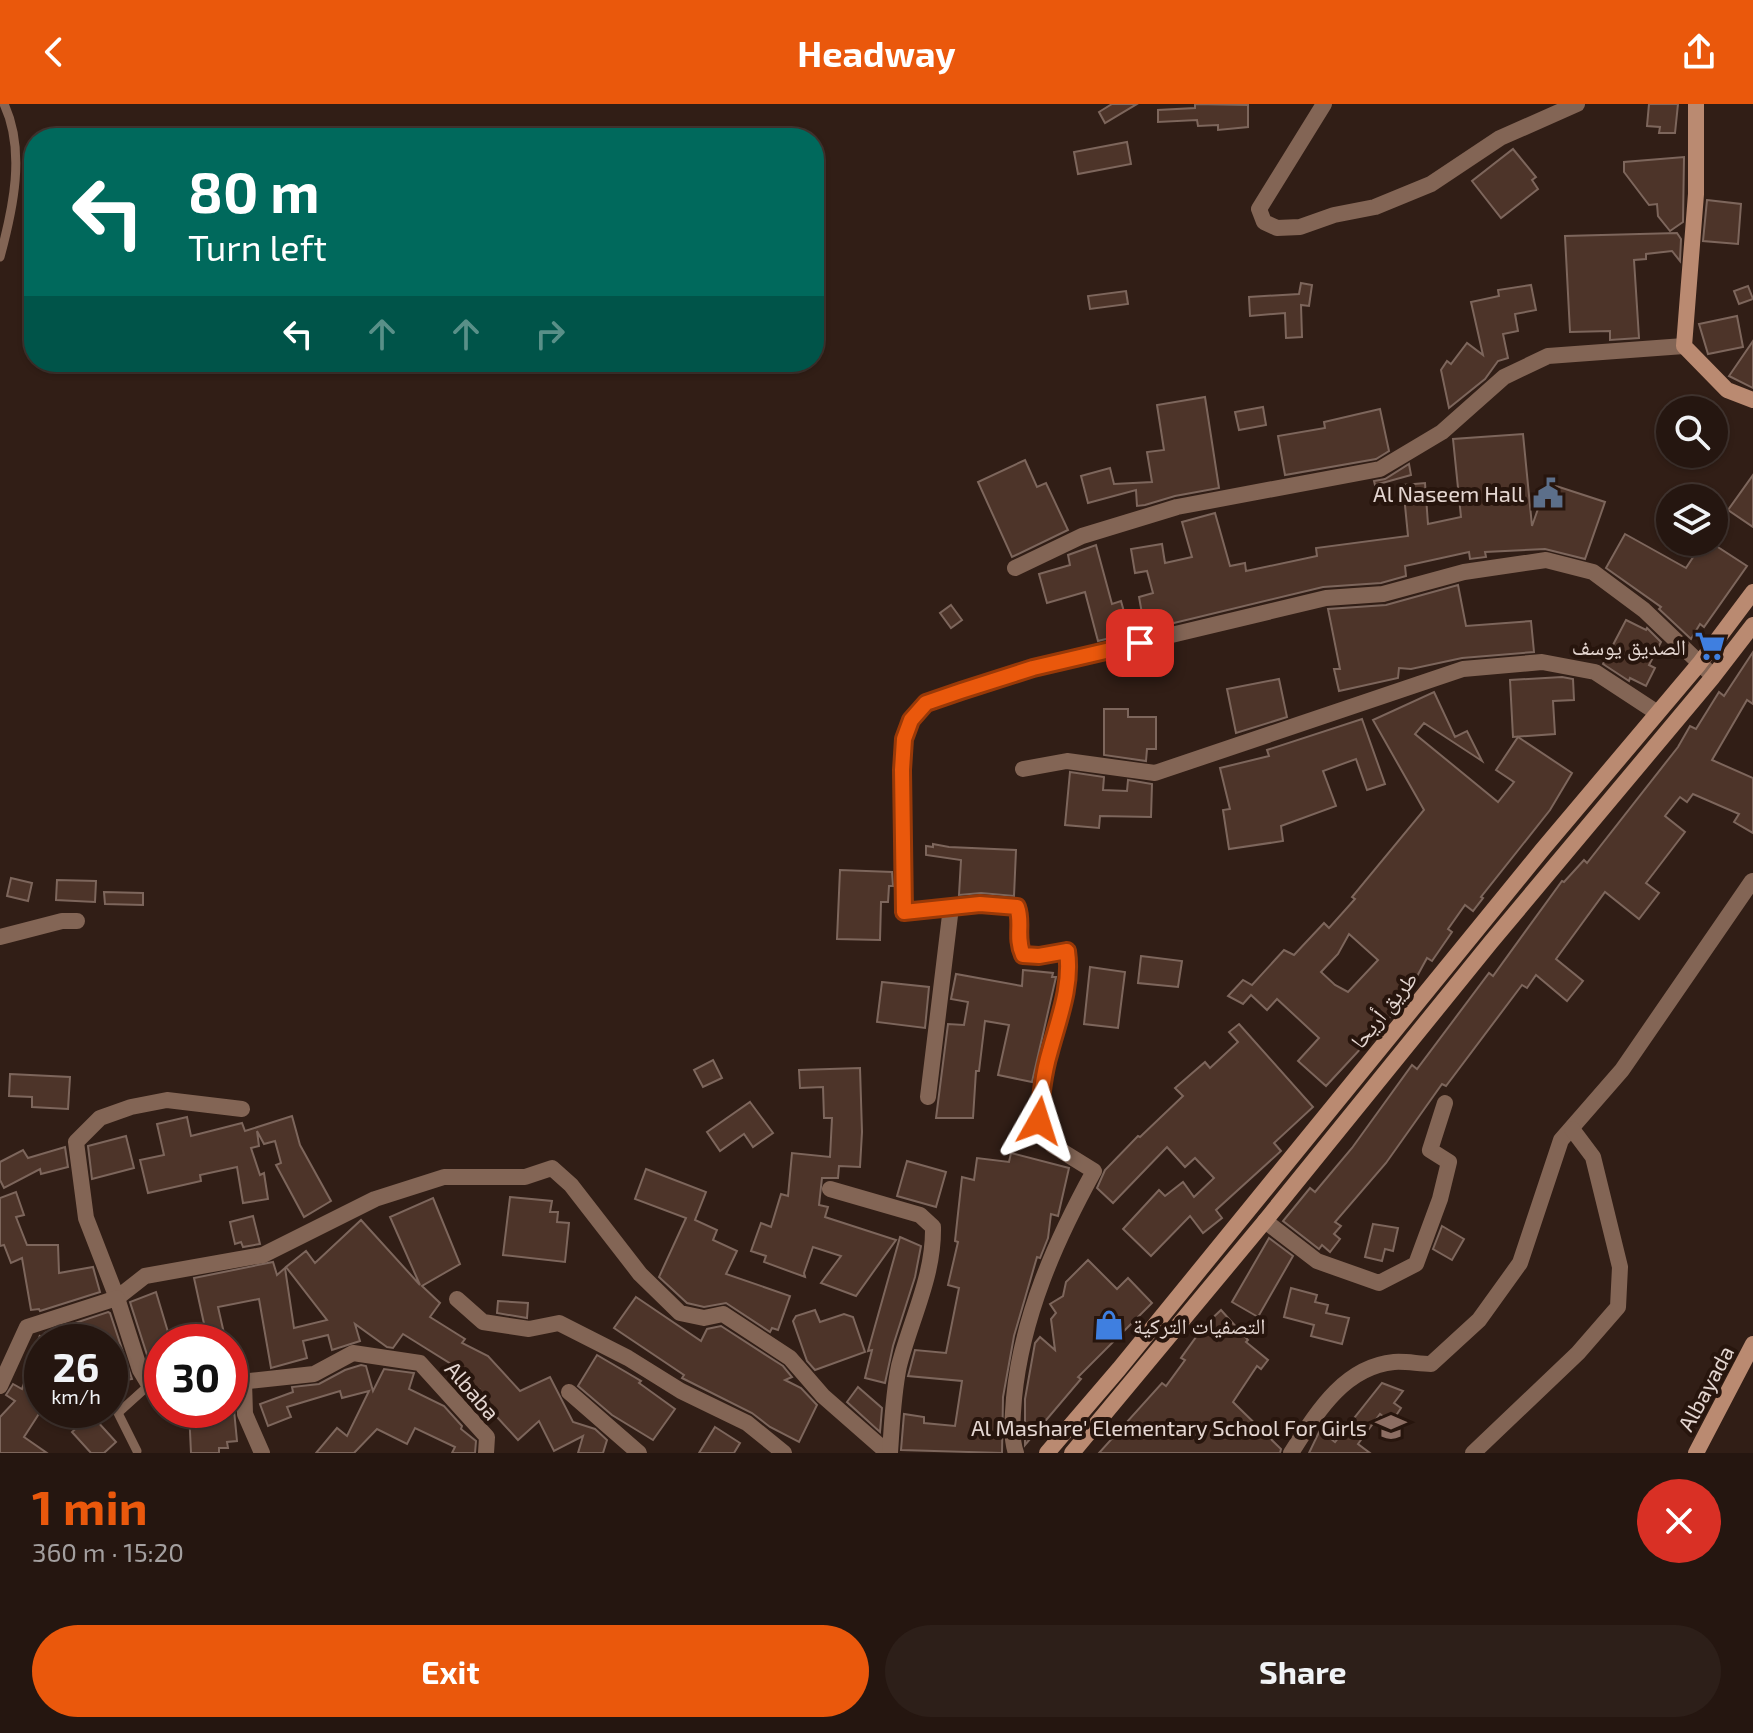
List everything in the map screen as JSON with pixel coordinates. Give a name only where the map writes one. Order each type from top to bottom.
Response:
[{"type":"main road","points":[[1696,104],[1696,194],[1684,346],[1727,390],[1753,400]]},
{"type":"main road","name":"طريق أريحا","points":[[1047,1453],[1656,712],[1699,664],[1753,592]]},
{"type":"main road","name":"طريق أريحا","points":[[1072,1453],[1753,625]]},
{"type":"main road","name":"Albayada","points":[[1696,1453],[1753,1344]]},
{"type":"street","points":[[1324,104],[1259,209],[1264,222],[1277,228],[1300,227],[1334,215],[1375,207],[1431,184],[1500,138],[1577,104]]},
{"type":"street","points":[[1015,568],[1082,536],[1177,507],[1380,469],[1442,432],[1504,377],[1548,356],[1684,346]]},
{"type":"street","points":[[1016,1453],[1013,1413],[1025,1328],[1049,1258],[1094,1171],[1052,1145],[1039,1121],[1042,1089],[1069,968],[1067,951],[1039,956],[1023,955],[1017,942],[1017,907],[980,904],[904,912],[904,739],[911,720],[926,703],[1033,668],[1326,598],[1383,594],[1464,572],[1546,560],[1593,572],[1644,610],[1714,675]]},
{"type":"street","points":[[1023,769],[1067,761],[1155,773],[1463,669],[1542,662],[1595,672],[1656,712]]},
{"type":"street","points":[[1291,1453],[1343,1382],[1366,1370],[1394,1362],[1431,1364],[1479,1320],[1520,1263],[1561,1140],[1622,1070],[1752,881]]},
{"type":"street","points":[[928,1097],[951,907]]},
{"type":"street","points":[[0,937],[62,921],[77,921]]},
{"type":"street","points":[[144,1374],[140,1370],[117,1298],[86,1218],[76,1142],[100,1118],[131,1107],[167,1100],[242,1109]]},
{"type":"street","points":[[1265,1221],[1317,1261],[1379,1283],[1416,1264],[1440,1199],[1449,1162],[1430,1150],[1445,1103]]},
{"type":"street","points":[[1473,1453],[1578,1353],[1618,1307],[1620,1267],[1593,1157],[1572,1129]]},
{"type":"street","points":[[0,1386],[27,1327],[117,1298],[145,1276],[263,1255],[375,1199],[444,1177],[525,1177],[552,1168],[571,1185],[640,1274],[680,1313],[704,1318],[723,1314],[790,1358],[823,1396],[889,1453]]},
{"type":"street","points":[[830,1189],[920,1215],[933,1227],[934,1248],[928,1276],[899,1368],[889,1453]]},
{"type":"street","points":[[457,1299],[483,1322],[529,1329],[559,1323],[628,1358],[681,1391],[747,1423],[784,1453]]},
{"type":"street","name":"Albaba","points":[[248,1381],[314,1374],[353,1353],[420,1363],[487,1437],[486,1453]]},
{"type":"street","points":[[569,1392],[639,1453]]},
{"type":"street","points":[[248,1421],[262,1453]]},
{"type":"lane","points":[[0,257],[11,217],[16,156],[4,104]]},
{"type":"lane","points":[[137,1451],[118,1413],[144,1394]]},
{"type":"building","points":[[1112,104],[1137,104],[1105,123],[1099,112]]},
{"type":"building","points":[[1195,104],[1248,105],[1248,127],[1218,130],[1218,125],[1198,126],[1197,120],[1158,122],[1158,110],[1195,108]]},
{"type":"building","points":[[1649,104],[1678,104],[1675,133],[1659,133],[1660,127],[1647,126]]},
{"type":"building","points":[[1127,142],[1131,164],[1078,174],[1074,152]]},
{"type":"building","points":[[1513,149],[1536,177],[1532,180],[1538,189],[1501,218],[1472,181]]},
{"type":"building","points":[[1684,157],[1683,222],[1670,231],[1658,216],[1657,204],[1649,205],[1624,172],[1624,162]]},
{"type":"building","points":[[1707,200],[1741,204],[1738,244],[1703,241]]},
{"type":"building","points":[[1677,233],[1681,239],[1680,261],[1672,251],[1646,254],[1646,259],[1634,260],[1639,338],[1610,340],[1610,331],[1570,332],[1565,236]]},
{"type":"building","points":[[1301,283],[1312,285],[1309,306],[1301,305],[1302,337],[1286,338],[1285,313],[1250,316],[1249,297],[1299,294]]},
{"type":"building","points":[[1531,285],[1536,310],[1515,314],[1518,331],[1503,334],[1508,358],[1498,361],[1485,379],[1449,408],[1441,370],[1447,361],[1451,364],[1467,343],[1483,355],[1471,302],[1499,296],[1498,290]]},
{"type":"building","points":[[1748,286],[1753,299],[1739,304],[1734,291]]},
{"type":"building","points":[[1126,291],[1128,304],[1090,309],[1088,296]]},
{"type":"building","points":[[1737,316],[1743,347],[1708,354],[1699,324]]},
{"type":"building","points":[[1753,341],[1753,388],[1729,376]]},
{"type":"building","points":[[1205,397],[1219,488],[1137,506],[1136,490],[1088,503],[1081,476],[1110,468],[1114,484],[1152,482],[1147,452],[1164,450],[1157,405]]},
{"type":"building","points":[[1263,407],[1266,425],[1239,430],[1235,412]]},
{"type":"building","points":[[1380,409],[1389,451],[1376,459],[1285,475],[1278,436],[1325,428],[1324,422]]},
{"type":"building","points":[[1523,434],[1532,526],[1547,483],[1605,502],[1585,559],[1545,549],[1485,552],[1486,557],[1470,559],[1469,552],[1405,566],[1406,576],[1381,583],[1323,587],[1145,630],[1139,597],[1153,593],[1147,571],[1135,573],[1131,549],[1162,544],[1165,563],[1192,557],[1182,522],[1215,513],[1230,566],[1245,563],[1246,571],[1317,556],[1316,548],[1408,536],[1403,485],[1425,483],[1428,524],[1461,517],[1453,439]]},
{"type":"building","points":[[1025,460],[1037,487],[1046,483],[1068,530],[1012,557],[978,482]]},
{"type":"building","points":[[1409,464],[1411,475],[1375,485],[1374,481],[1385,479]]},
{"type":"building","points":[[1753,475],[1753,527],[1728,510]]},
{"type":"building","points":[[1625,534],[1656,551],[1656,556],[1664,556],[1686,568],[1694,556],[1728,554],[1747,566],[1704,627],[1700,624],[1691,639],[1659,609],[1661,607],[1606,568]]},
{"type":"building","points":[[1096,545],[1112,604],[1121,601],[1130,633],[1098,641],[1085,592],[1047,603],[1039,574],[1070,565],[1068,555]]},
{"type":"building","points":[[1458,585],[1466,626],[1531,621],[1534,652],[1462,658],[1411,669],[1399,668],[1398,678],[1339,691],[1334,669],[1340,669],[1328,609],[1386,605]]},
{"type":"building","points":[[951,605],[962,620],[951,628],[940,613]]},
{"type":"building","points":[[1626,620],[1647,628],[1661,642],[1649,665],[1655,668],[1646,686],[1630,678],[1629,681],[1603,664]]},
{"type":"building","points":[[1753,652],[1753,704],[1747,700],[1712,760],[1753,778],[1753,833],[1734,822],[1739,814],[1693,794],[1687,802],[1680,797],[1665,816],[1685,832],[1646,883],[1659,893],[1639,919],[1605,892],[1556,959],[1583,981],[1567,1001],[1536,975],[1527,988],[1522,985],[1446,1086],[1442,1084],[1386,1163],[1335,1222],[1341,1226],[1334,1234],[1340,1239],[1330,1252],[1322,1245],[1319,1249],[1283,1221],[1310,1188],[1315,1192],[1352,1148],[1412,1065],[1417,1069],[1489,973],[1493,976],[1562,881],[1584,860],[1587,863],[1678,747],[1690,726],[1696,729],[1719,692],[1724,696]]},
{"type":"building","points":[[1279,679],[1287,717],[1236,733],[1227,689]]},
{"type":"building","points":[[1573,679],[1574,700],[1553,701],[1555,734],[1513,737],[1510,680]]},
{"type":"building","points":[[1434,692],[1455,737],[1467,731],[1482,761],[1424,723],[1415,734],[1498,802],[1514,782],[1496,770],[1518,737],[1572,773],[1550,810],[1473,911],[1465,905],[1448,929],[1452,932],[1432,961],[1427,958],[1402,1004],[1326,1086],[1298,1061],[1319,1038],[1277,999],[1267,1010],[1251,995],[1243,1004],[1228,996],[1243,980],[1252,985],[1284,950],[1294,955],[1324,923],[1329,928],[1424,810],[1373,720]],"holes":[[[1349,934],[1378,960],[1348,992],[1321,972],[1338,954]]]},
{"type":"building","points":[[1104,709],[1128,709],[1128,717],[1156,717],[1156,749],[1147,749],[1146,761],[1104,755]]},
{"type":"building","points":[[1362,719],[1385,784],[1367,790],[1356,759],[1323,771],[1336,806],[1281,826],[1283,841],[1229,849],[1223,810],[1230,809],[1220,768],[1269,756],[1267,750]]},
{"type":"building","points":[[1070,772],[1104,777],[1103,790],[1127,791],[1128,780],[1152,784],[1151,817],[1100,816],[1099,828],[1065,825]]},
{"type":"building","points":[[933,844],[1016,850],[1014,896],[959,895],[961,860],[926,855],[926,846],[933,847]]},
{"type":"building","points":[[840,870],[892,872],[893,886],[889,886],[888,902],[881,902],[880,940],[837,939]]},
{"type":"building","points":[[11,878],[32,883],[28,901],[7,896]]},
{"type":"building","points":[[57,880],[96,881],[95,902],[56,900]]},
{"type":"building","points":[[104,892],[143,893],[143,905],[105,904]]},
{"type":"building","points":[[1141,956],[1182,961],[1178,987],[1138,983]]},
{"type":"building","points":[[1090,967],[1125,972],[1118,1028],[1084,1024]]},
{"type":"building","points":[[1023,970],[1053,973],[1052,977],[1056,977],[1032,1082],[998,1075],[1009,1025],[985,1021],[979,1071],[976,1071],[973,1118],[936,1118],[948,1024],[964,1025],[968,1002],[951,999],[956,974],[1022,986]]},
{"type":"building","points":[[882,982],[929,987],[925,1028],[877,1022]]},
{"type":"building","points":[[1239,1024],[1313,1107],[1274,1143],[1281,1151],[1216,1210],[1222,1218],[1203,1233],[1190,1216],[1151,1256],[1123,1229],[1159,1190],[1165,1196],[1183,1182],[1194,1197],[1214,1178],[1195,1158],[1185,1167],[1167,1147],[1113,1203],[1097,1188],[1105,1170],[1183,1096],[1175,1088],[1205,1062],[1210,1068],[1238,1042],[1229,1032]]},
{"type":"building","points":[[713,1060],[722,1078],[703,1087],[694,1070]]},
{"type":"building","points":[[860,1068],[860,1167],[839,1166],[838,1178],[822,1178],[819,1205],[828,1207],[825,1217],[896,1240],[856,1296],[821,1283],[841,1256],[813,1247],[805,1277],[764,1262],[766,1256],[751,1251],[761,1223],[771,1227],[781,1194],[788,1196],[792,1153],[830,1157],[832,1118],[824,1118],[823,1087],[800,1088],[799,1070]]},
{"type":"building","points":[[10,1074],[70,1077],[68,1109],[32,1107],[32,1097],[9,1096]]},
{"type":"building","points":[[750,1102],[773,1133],[753,1147],[744,1134],[720,1151],[707,1132]]},
{"type":"building","points":[[292,1116],[300,1145],[331,1201],[304,1217],[276,1165],[281,1163],[275,1141],[264,1144],[257,1131],[259,1146],[251,1148],[260,1175],[264,1173],[268,1199],[243,1203],[237,1167],[200,1175],[201,1181],[148,1193],[140,1160],[164,1155],[157,1124],[187,1117],[191,1136],[242,1123],[245,1131]]},
{"type":"building","points":[[126,1136],[134,1168],[92,1179],[88,1146]]},
{"type":"building","points":[[65,1147],[68,1167],[41,1174],[40,1169],[4,1188],[0,1180],[0,1162],[23,1150],[28,1158]]},
{"type":"building","points":[[1011,1153],[1069,1168],[1058,1216],[1051,1214],[1048,1238],[1040,1258],[1037,1257],[1014,1336],[1003,1397],[1002,1453],[901,1450],[904,1414],[924,1417],[924,1423],[955,1426],[962,1381],[908,1376],[915,1350],[946,1353],[959,1288],[948,1285],[958,1242],[955,1241],[962,1177],[974,1180],[977,1158],[1009,1162]]},
{"type":"building","points":[[907,1161],[946,1172],[936,1207],[897,1196]]},
{"type":"building","points":[[646,1169],[706,1192],[695,1220],[717,1230],[713,1240],[737,1251],[726,1274],[790,1296],[778,1330],[772,1328],[770,1332],[726,1303],[704,1307],[687,1303],[659,1277],[686,1218],[635,1199]]},
{"type":"building","points":[[16,1192],[24,1215],[16,1217],[27,1245],[58,1245],[59,1273],[93,1267],[100,1292],[40,1311],[31,1310],[22,1258],[11,1263],[4,1245],[0,1246],[0,1198]]},
{"type":"building","points":[[510,1197],[552,1201],[550,1212],[558,1212],[557,1222],[569,1223],[565,1262],[503,1255]]},
{"type":"building","points":[[433,1198],[460,1264],[422,1286],[440,1303],[430,1317],[465,1339],[462,1343],[488,1356],[520,1391],[550,1377],[573,1422],[595,1429],[607,1440],[603,1453],[578,1453],[583,1436],[554,1451],[539,1421],[518,1440],[475,1393],[479,1389],[464,1381],[467,1374],[403,1334],[393,1348],[387,1347],[355,1324],[360,1341],[332,1350],[328,1335],[303,1341],[307,1358],[271,1368],[259,1299],[218,1307],[222,1324],[204,1324],[194,1278],[273,1262],[277,1275],[285,1268],[294,1328],[327,1320],[286,1267],[306,1251],[315,1263],[361,1220],[420,1285],[390,1217]]},
{"type":"building","points":[[253,1216],[260,1244],[243,1247],[241,1242],[235,1244],[230,1222]]},
{"type":"building","points":[[1373,1224],[1398,1228],[1393,1251],[1385,1249],[1382,1261],[1365,1257]]},
{"type":"building","points":[[1442,1226],[1464,1239],[1452,1260],[1433,1249]]},
{"type":"building","points":[[900,1237],[921,1246],[885,1383],[865,1378],[872,1350],[868,1351]]},
{"type":"building","points":[[1269,1238],[1293,1256],[1258,1317],[1232,1302]]},
{"type":"building","points":[[1088,1260],[1117,1289],[1128,1278],[1152,1303],[1078,1377],[1081,1379],[1025,1445],[1025,1399],[1035,1343],[1040,1337],[1055,1350],[1051,1319],[1056,1313],[1050,1304],[1063,1296],[1066,1282]]},
{"type":"building","points":[[1291,1288],[1317,1295],[1315,1302],[1328,1305],[1326,1313],[1349,1318],[1342,1344],[1311,1336],[1314,1325],[1284,1317]]},
{"type":"building","points":[[156,1292],[166,1324],[144,1324],[144,1345],[130,1302]]},
{"type":"building","points":[[636,1297],[701,1341],[707,1329],[721,1326],[783,1366],[792,1377],[785,1380],[801,1388],[817,1405],[799,1442],[770,1427],[752,1413],[682,1378],[684,1375],[614,1328]]},
{"type":"building","points":[[498,1301],[528,1303],[527,1318],[497,1313]]},
{"type":"building","points":[[815,1310],[820,1322],[844,1314],[853,1317],[865,1352],[815,1370],[807,1361],[793,1321],[796,1316]]},
{"type":"building","points":[[1221,1310],[1248,1340],[1246,1342],[1268,1360],[1261,1369],[1257,1366],[1233,1402],[1281,1449],[1280,1453],[1099,1453],[1162,1383],[1166,1386],[1204,1326]]},
{"type":"building","points":[[108,1312],[114,1324],[72,1324]]},
{"type":"building","points":[[597,1355],[641,1381],[639,1383],[675,1409],[653,1440],[612,1415],[578,1386]]},
{"type":"building","points":[[361,1365],[366,1366],[373,1391],[384,1369],[414,1373],[409,1389],[444,1406],[462,1426],[461,1429],[476,1441],[475,1453],[452,1453],[455,1447],[415,1428],[407,1444],[377,1429],[354,1453],[316,1453],[337,1428],[347,1436],[369,1391],[342,1398],[340,1391],[287,1407],[291,1417],[268,1426],[260,1404],[293,1392],[292,1387],[319,1384]]},
{"type":"building","points":[[24,1383],[24,1428],[30,1428],[24,1437],[47,1453],[0,1453],[0,1417],[15,1401],[6,1395],[13,1384],[22,1389]]},
{"type":"building","points":[[1382,1383],[1403,1391],[1394,1403],[1401,1408],[1391,1423],[1380,1414],[1358,1444],[1370,1453],[1309,1453],[1320,1430],[1335,1442]]},
{"type":"building","points":[[858,1387],[882,1408],[880,1432],[847,1402]]},
{"type":"building","points":[[715,1427],[740,1443],[734,1453],[699,1453]]},
{"type":"building","points":[[76,1428],[103,1428],[116,1442],[104,1453],[91,1453],[72,1432]]},
{"type":"building","points":[[190,1428],[236,1428],[237,1441],[227,1442],[228,1448],[219,1448],[219,1453],[191,1453]]},
{"type":"place","name":"Al Naseem Hall","points":[[1548,493]]},
{"type":"place","name":"الصديق يوسف","points":[[1710,646]]},
{"type":"place","name":"التصفيات التركية","points":[[1109,1325]]},
{"type":"place","name":"Al Mashare' Elementary School For Girls","points":[[1391,1427]]},
{"type":"route","points":[[1039,1121],[1042,1089],[1069,968],[1067,951],[1039,956],[1023,955],[1017,942],[1017,907],[980,904],[904,912],[904,739],[911,720],[926,703],[1033,668],[1140,643]]}]
